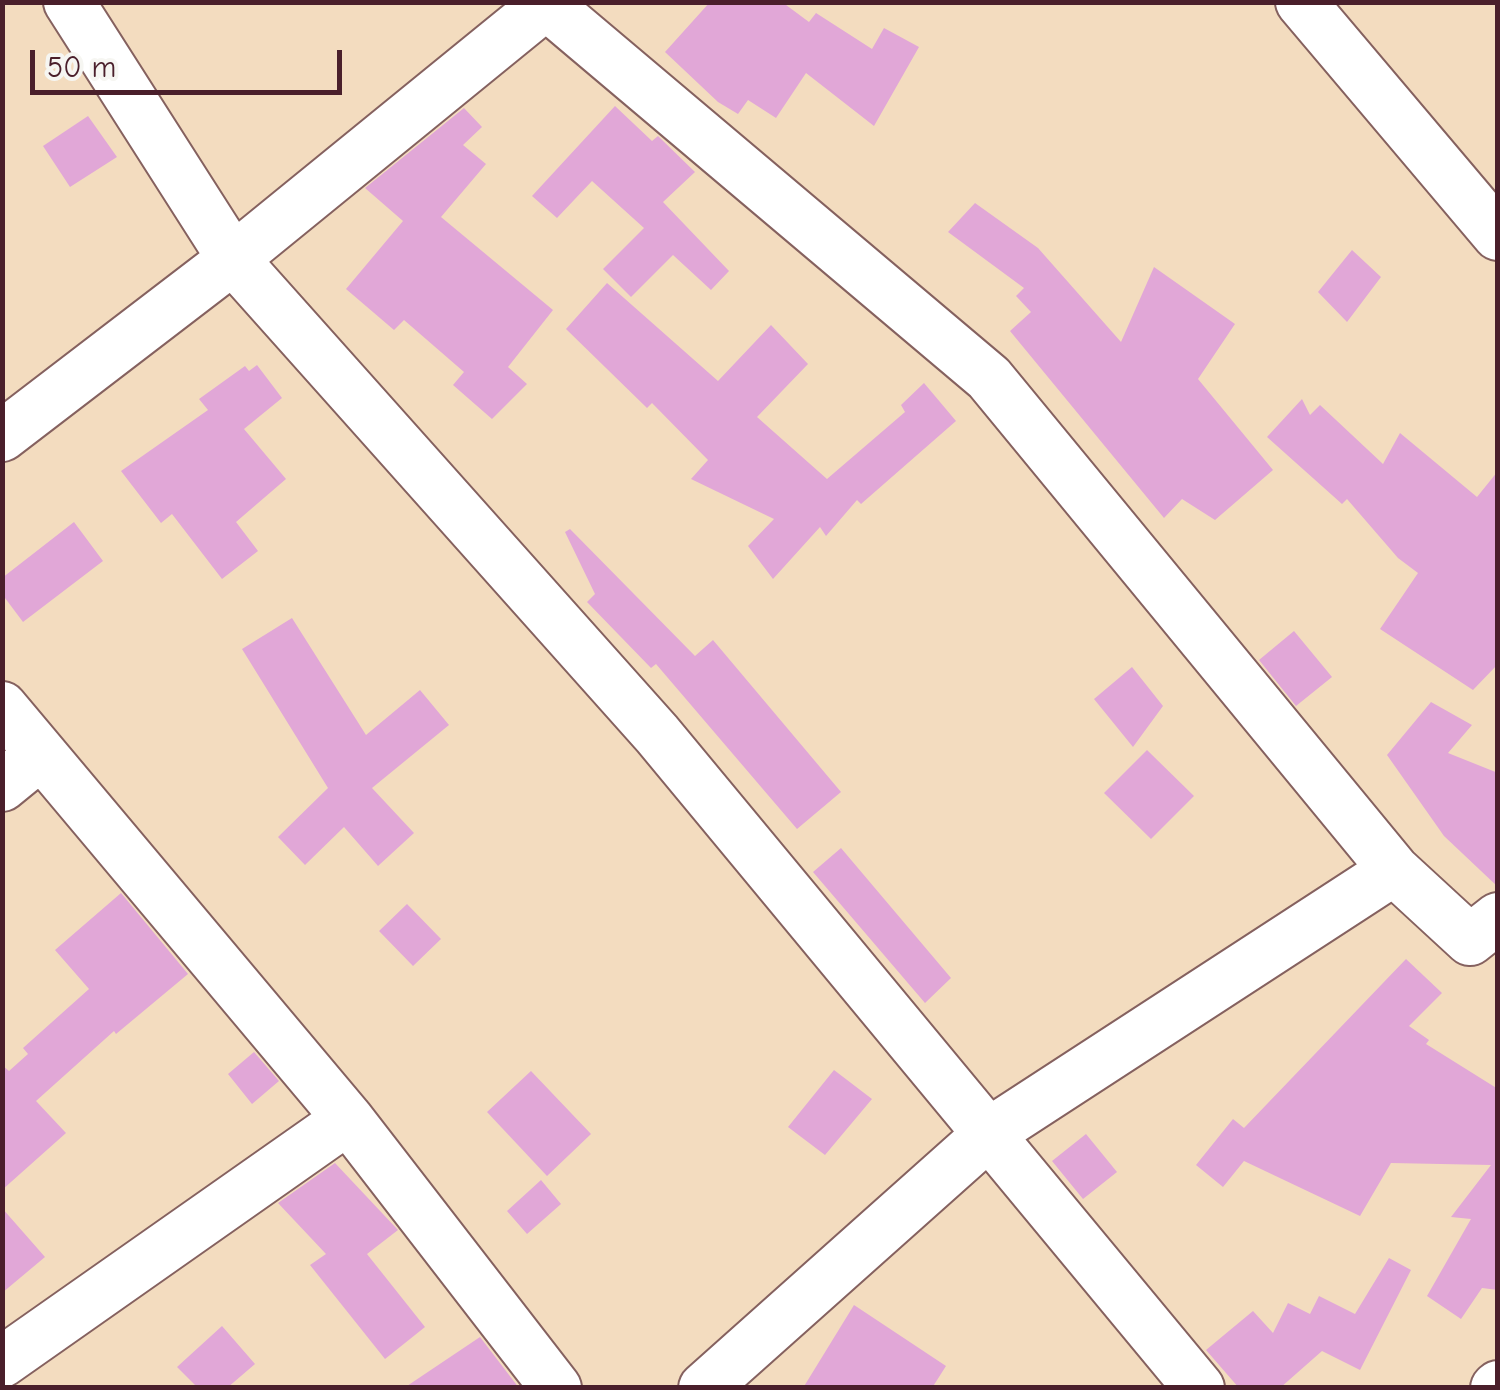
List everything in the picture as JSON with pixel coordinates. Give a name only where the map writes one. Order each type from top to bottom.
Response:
[{"type":"street","points":[[69,2],[232,259],[657,734],[991,1132],[1199,1388]]},
{"type":"street","points":[[1301,2],[1498,235]]},
{"type":"street","points":[[2,436],[232,259],[539,3],[989,378],[1394,870],[1470,940],[1498,918]]},
{"type":"street","points":[[2,707],[21,770],[348,1119],[556,1388]]},
{"type":"street","points":[[704,1388],[991,1132],[1394,870]]},
{"type":"street","points":[[2,1362],[348,1119]]},
{"type":"building","points":[[710,2],[782,2],[809,22],[816,13],[872,49],[884,28],[919,47],[874,126],[806,73],[776,118],[748,100],[738,114],[718,102],[665,52]]},
{"type":"building","points":[[615,106],[652,141],[658,136],[695,172],[663,202],[729,271],[711,290],[673,255],[631,297],[603,269],[644,228],[592,181],[557,218],[532,196]]},
{"type":"building","points":[[464,108],[482,127],[463,145],[486,164],[441,217],[553,310],[508,367],[527,384],[492,419],[453,385],[464,372],[404,320],[394,330],[346,289],[403,221],[365,188]]},
{"type":"building","points":[[88,116],[117,157],[70,187],[43,146]]},
{"type":"building","points":[[975,203],[1038,248],[1121,342],[1154,267],[1235,324],[1198,379],[1273,470],[1215,520],[1182,499],[1164,518],[1010,331],[1031,312],[1016,296],[1024,288],[948,232]]},
{"type":"building","points":[[1352,250],[1381,277],[1347,322],[1318,292]]},
{"type":"building","points":[[607,283],[718,381],[771,325],[808,364],[757,417],[827,479],[905,412],[901,405],[924,383],[956,421],[861,504],[857,500],[826,536],[820,527],[773,579],[748,546],[774,519],[691,479],[708,460],[652,403],[647,408],[566,329]]},
{"type":"building","points":[[257,365],[282,398],[244,429],[286,479],[236,522],[258,551],[222,579],[172,514],[161,523],[121,471],[208,410],[199,399],[245,366],[249,371]]},
{"type":"building","points":[[1302,399],[1310,415],[1320,405],[1383,464],[1400,433],[1477,497],[1498,471],[1498,664],[1473,690],[1380,629],[1418,573],[1398,558],[1347,499],[1342,504],[1267,437]]},
{"type":"building","points":[[74,522],[103,561],[23,622],[2,594],[2,578]]},
{"type":"building","points":[[570,529],[695,656],[713,640],[841,792],[797,829],[656,664],[651,668],[587,602],[595,594],[565,532]]},
{"type":"building","points":[[292,618],[366,735],[420,690],[449,725],[372,788],[414,833],[378,866],[344,827],[305,865],[278,837],[328,788],[242,649]]},
{"type":"building","points":[[1294,631],[1332,677],[1296,706],[1259,660]]},
{"type":"building","points":[[1132,667],[1163,706],[1133,747],[1094,699]]},
{"type":"building","points":[[1431,702],[1472,725],[1448,753],[1498,773],[1498,887],[1444,836],[1387,755]]},
{"type":"building","points":[[1147,750],[1194,796],[1151,839],[1104,793]]},
{"type":"building","points":[[841,848],[951,978],[925,1003],[813,872]]},
{"type":"building","points":[[121,893],[188,974],[116,1034],[114,1031],[36,1101],[66,1133],[2,1190],[2,1065],[9,1071],[28,1054],[23,1048],[89,989],[55,950]]},
{"type":"building","points":[[407,904],[441,939],[413,966],[379,931]]},
{"type":"building","points":[[1406,959],[1442,993],[1409,1026],[1429,1040],[1426,1044],[1498,1089],[1498,1290],[1482,1288],[1461,1319],[1427,1296],[1471,1219],[1451,1217],[1491,1165],[1391,1163],[1360,1216],[1244,1161],[1223,1187],[1196,1165],[1233,1119],[1244,1128]]},
{"type":"building","points":[[254,1052],[279,1081],[252,1104],[228,1074]]},
{"type":"building","points":[[834,1070],[872,1099],[825,1155],[788,1127]]},
{"type":"building","points":[[531,1071],[591,1134],[547,1176],[487,1112]]},
{"type":"building","points":[[1086,1134],[1117,1172],[1083,1199],[1052,1161]]},
{"type":"building","points":[[335,1163],[398,1230],[367,1254],[425,1327],[385,1359],[310,1265],[326,1254],[278,1203]]},
{"type":"building","points":[[541,1180],[561,1204],[527,1234],[507,1211]]},
{"type":"building","points":[[2,1208],[45,1257],[2,1293]]},
{"type":"building","points":[[1389,1258],[1411,1270],[1360,1370],[1322,1351],[1280,1388],[1239,1388],[1206,1350],[1253,1311],[1273,1333],[1288,1303],[1310,1314],[1319,1296],[1355,1314]]},
{"type":"building","points":[[854,1305],[946,1366],[932,1388],[803,1388]]},
{"type":"building","points":[[222,1326],[255,1364],[227,1388],[198,1388],[177,1367]]},
{"type":"building","points":[[480,1337],[519,1388],[404,1388]]}]
